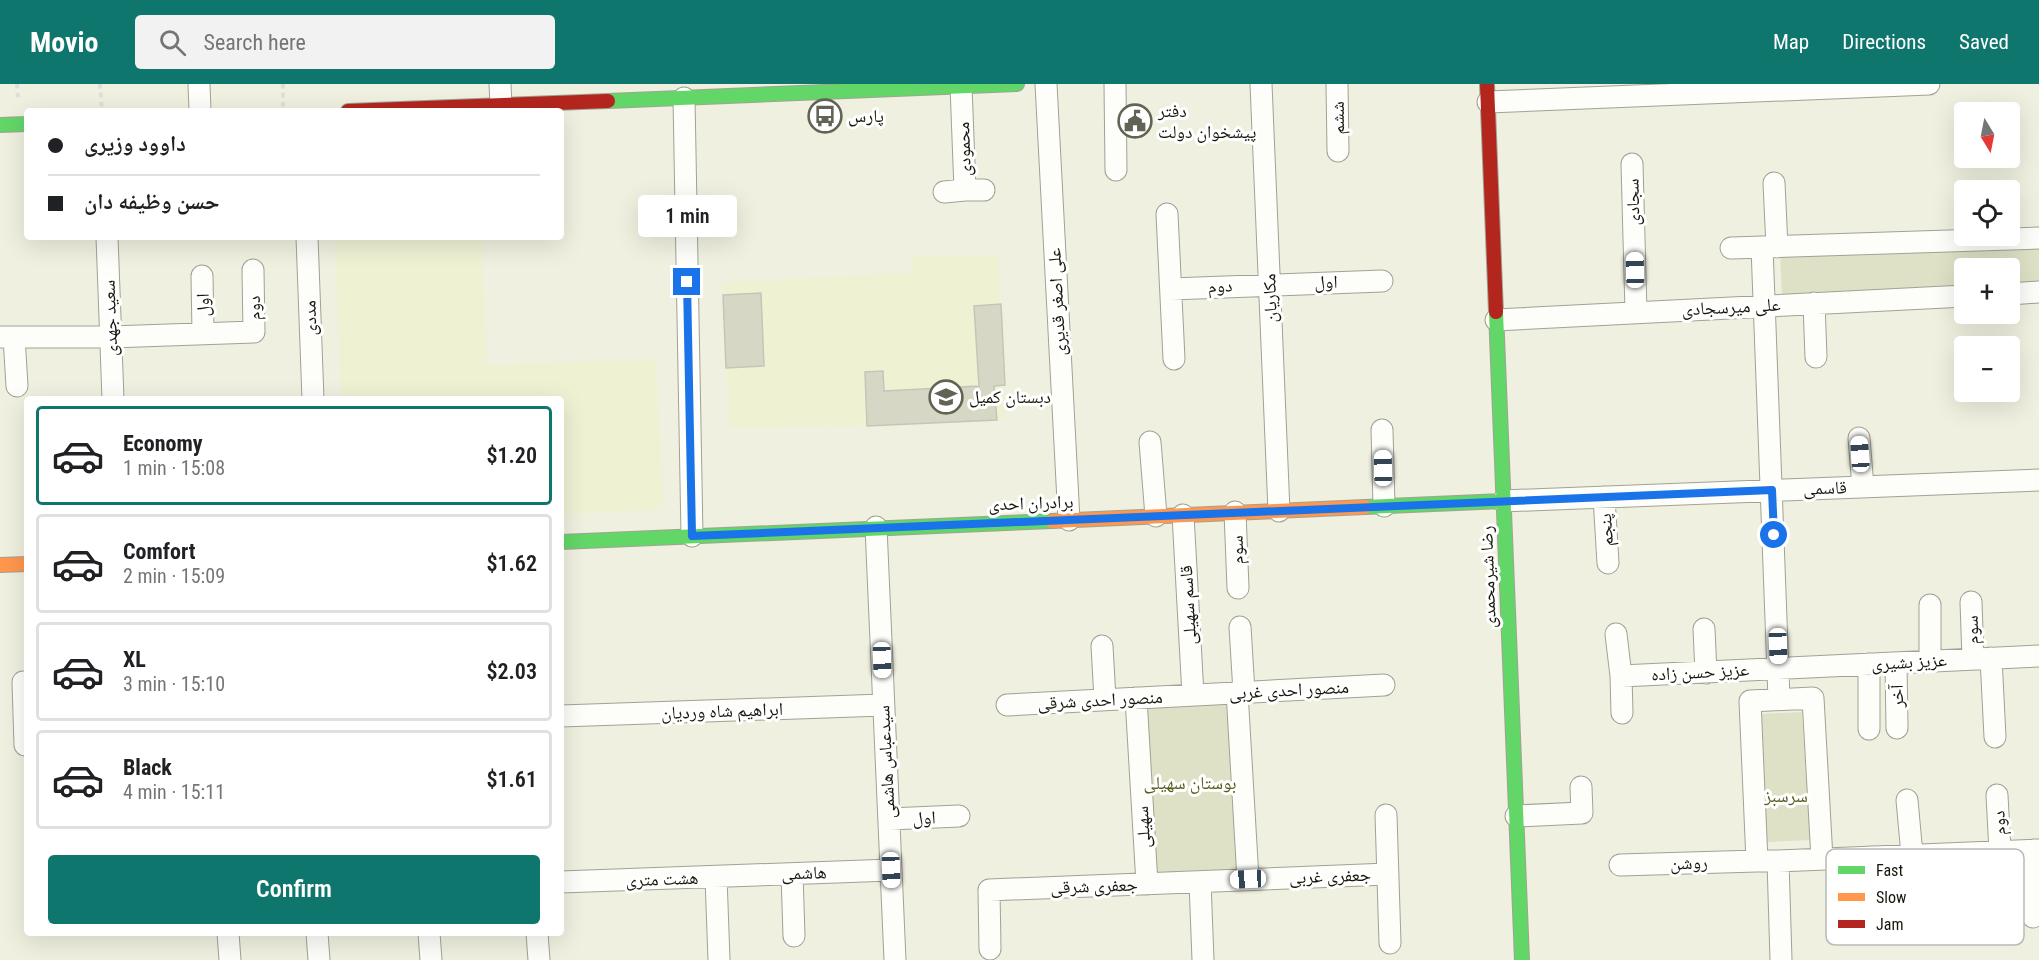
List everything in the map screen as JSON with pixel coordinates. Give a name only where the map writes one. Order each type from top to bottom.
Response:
[{"type":"street","points":[[199,84],[200,108]]},
{"type":"street","points":[[375,108],[500,94],[684,98],[856,87],[1017,84]]},
{"type":"street","name":"علی اصغر قدیری","points":[[1046,84],[1069,519]]},
{"type":"street","points":[[1115,84],[1116,170]]},
{"type":"street","name":"مکاریان","points":[[1261,84],[1279,511]]},
{"type":"street","name":"ششم","points":[[1337,84],[1338,151]]},
{"type":"street","points":[[1487,93],[1929,84]]},
{"type":"street","name":"محمودی","points":[[961,86],[964,191]]},
{"type":"street","name":"رضا شیرمحمدی","points":[[1487,93],[1522,960]]},
{"type":"street","points":[[684,98],[692,536]]},
{"type":"street","points":[[0,125],[24,124]]},
{"type":"street","name":"سجادی","points":[[1632,164],[1635,312]]},
{"type":"street","points":[[1774,183],[1766,306],[1779,699]]},
{"type":"street","points":[[1167,214],[1174,358]]},
{"type":"street","points":[[1731,248],[2039,238]]},
{"type":"street","name":"سعید جهدی","points":[[107,240],[113,396]]},
{"type":"street","name":"مددی","points":[[307,240],[313,396]]},
{"type":"street","name":"دوم","points":[[203,333],[254,332],[253,270]]},
{"type":"street","name":"اول","points":[[202,276],[203,333]]},
{"type":"street","name":"اول","points":[[1269,284],[1382,281]]},
{"type":"street","name":"دوم","points":[[1171,289],[1269,284]]},
{"type":"street","points":[[2020,293],[2039,292]]},
{"type":"street","name":"علی میرسجادی","points":[[1496,320],[1954,297]]},
{"type":"street","points":[[1814,303],[1816,357]]},
{"type":"street","points":[[17,386],[7,337],[111,337],[203,333]]},
{"type":"street","points":[[1382,430],[1384,506]]},
{"type":"street","points":[[1859,438],[1863,487]]},
{"type":"street","points":[[1149,442],[1156,516]]},
{"type":"street","name":"قاسمی","points":[[1503,501],[2039,480]]},
{"type":"street","name":"پنجم","points":[[1604,497],[1608,563]]},
{"type":"street","name":"برادران احدی","points":[[564,542],[1503,501]]},
{"type":"street","name":"سوم","points":[[1236,512],[1238,588]]},
{"type":"street","name":"قاسم سهیلی","points":[[1183,515],[1193,695]]},
{"type":"street","name":"سیدعباس هاشمی","points":[[876,527],[895,960]]},
{"type":"street","points":[[0,565],[24,564]]},
{"type":"street","name":"سوم","points":[[1971,602],[1995,736]]},
{"type":"street","points":[[1930,605],[1930,661]]},
{"type":"street","points":[[1240,627],[1248,879]]},
{"type":"street","points":[[1704,630],[1706,673]]},
{"type":"street","points":[[1616,634],[1621,676],[1622,713]]},
{"type":"street","points":[[1102,646],[1105,699]]},
{"type":"street","name":"عزیز بشیری","points":[[1779,669],[2039,656]]},
{"type":"street","name":"آخر","points":[[1896,663],[1897,728]]},
{"type":"street","points":[[1869,664],[1869,729]]},
{"type":"street","name":"عزیز حسن زاده","points":[[1621,676],[1779,669]]},
{"type":"street","points":[[23,682],[24,714]]},
{"type":"street","name":"منصور احدی غربی","points":[[1193,695],[1384,685]]},
{"type":"street","name":"منصور احدی شرقی","points":[[1007,705],[1193,695]]},
{"type":"street","name":"سهیلی","points":[[1136,698],[1147,884]]},
{"type":"street","points":[[1780,960],[1750,701],[1814,698],[1822,859]]},
{"type":"street","name":"ابراهیم شاه وردیان","points":[[564,716],[884,705]]},
{"type":"street","points":[[1516,816],[1582,813],[1581,787]]},
{"type":"street","name":"دوم","points":[[1997,795],[2000,849]]},
{"type":"street","points":[[1907,800],[1911,849]]},
{"type":"street","points":[[1386,815],[1390,943]]},
{"type":"street","name":"اول","points":[[889,819],[959,816]]},
{"type":"street","points":[[2033,917],[2037,850]]},
{"type":"street","points":[[1767,861],[1826,859]]},
{"type":"street","name":"روشن","points":[[1620,865],[1767,861]]},
{"type":"street","name":"هاشمی","points":[[716,877],[891,870]]},
{"type":"street","points":[[792,874],[794,936]]},
{"type":"street","name":"جعفری غربی","points":[[1200,882],[1388,874]]},
{"type":"street","name":"هشت متری","points":[[564,882],[716,877],[719,960]]},
{"type":"street","points":[[1200,882],[1203,960]]},
{"type":"street","name":"جعفری شرقی","points":[[990,950],[989,890],[1200,882]]},
{"type":"street","points":[[228,936],[230,960]]},
{"type":"street","points":[[317,936],[319,960]]},
{"type":"street","points":[[429,936],[431,960]]},
{"type":"street","points":[[537,936],[538,960]]},
{"type":"path","points":[[100,84],[102,108]]},
{"type":"path","points":[[282,84],[283,108]]},
{"type":"shaded area","points":[[335,240],[481,240],[487,365],[656,359],[663,501],[654,510],[564,514],[564,396],[341,396]]},
{"type":"shaded area","points":[[998,256],[1006,419],[867,426],[729,428],[722,282],[912,273],[912,257]]},
{"type":"green space","points":[[2039,242],[2039,286],[2020,287],[2020,258],[1954,258],[1954,289],[1782,296],[1780,252],[1954,245],[2020,246],[2020,243]]},
{"type":"green space","name":"بوستان سهیلی","points":[[1234,693],[1240,869],[1146,873],[1139,696]]},
{"type":"green space","name":"سرسبز","points":[[1802,712],[1810,840],[1767,842],[1760,714]]},
{"type":"building","points":[[761,293],[764,366],[726,368],[723,295]]},
{"type":"building","points":[[1001,304],[1005,385],[994,386],[997,420],[867,426],[865,372],[883,371],[884,391],[979,386],[974,306]]},
{"type":"traffic: fast","points":[[608,101],[1017,84]]},
{"type":"traffic: fast","points":[[0,125],[24,124]]},
{"type":"traffic: fast","points":[[1496,312],[1522,960]]},
{"type":"traffic: fast","points":[[1365,507],[1503,501]]},
{"type":"traffic: fast","points":[[564,542],[1052,521]]},
{"type":"traffic: slow","points":[[1052,521],[1365,507]]},
{"type":"traffic: slow","points":[[0,565],[24,564]]},
{"type":"traffic: jam","points":[[1487,84],[1496,312]]},
{"type":"traffic: jam","points":[[426,108],[608,101]]},
{"type":"place","name":"پارس","points":[[825,116]]},
{"type":"place","name":"دفتر پیشخوان دولت","points":[[1135,121]]},
{"type":"place","name":"دبستان کمیل","points":[[946,397]]},
{"type":"route","points":[[687,282],[692,536],[1772,490],[1774,535]]}]
